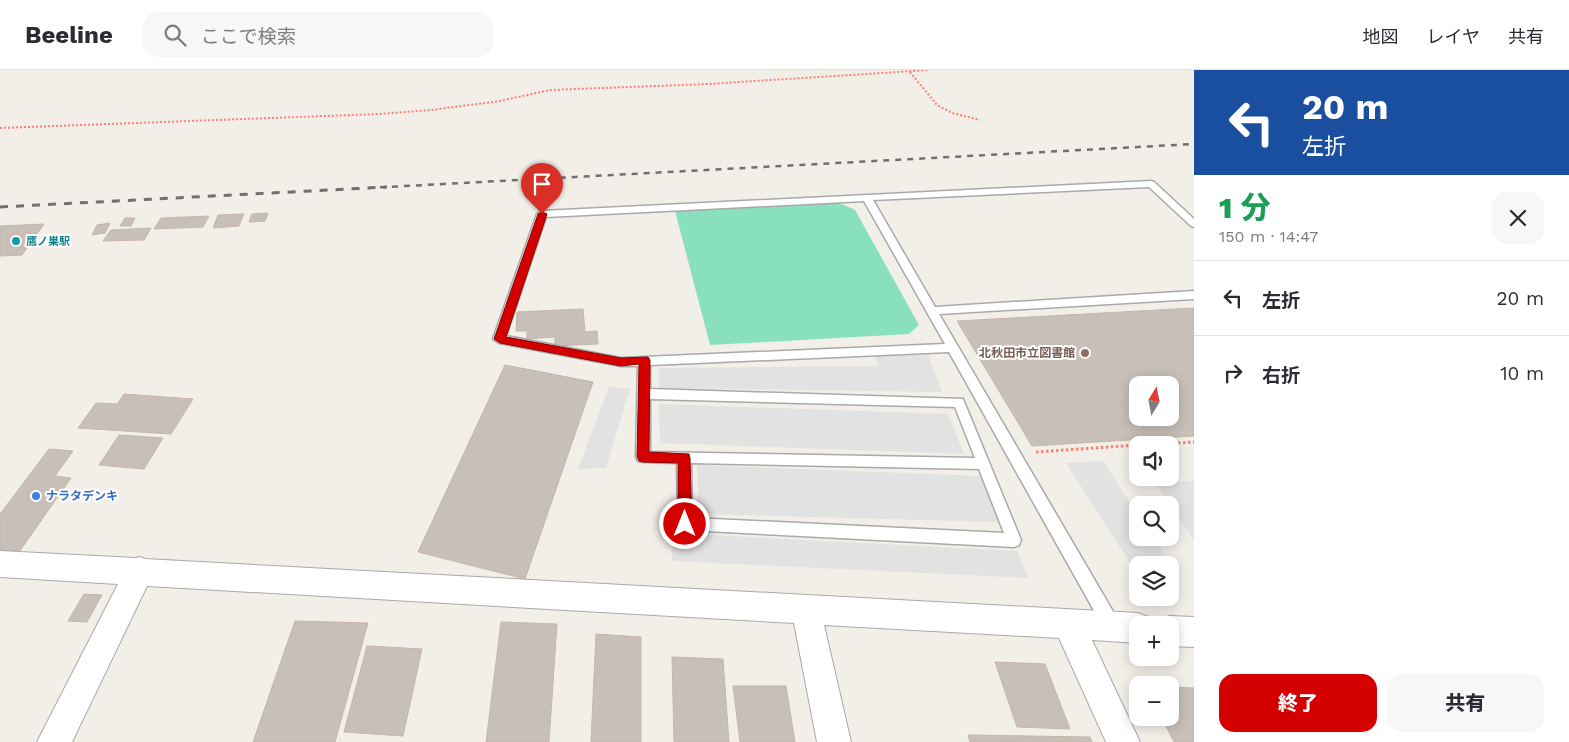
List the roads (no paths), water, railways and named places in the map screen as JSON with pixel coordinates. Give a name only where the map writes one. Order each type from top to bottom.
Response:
[{"type":"street","points":[[0,564],[140,570],[1125,627]]},
{"type":"street","points":[[54,742],[140,570]]},
{"type":"street","points":[[806,610],[834,742]]},
{"type":"street","points":[[1068,624],[1123,742]]},
{"type":"street","points":[[1179,631],[1194,632]]},
{"type":"lane","points":[[953,348],[621,362],[500,339],[542,214],[1151,184],[1194,224]]},
{"type":"lane","points":[[867,198],[1013,453],[1125,627]]},
{"type":"lane","points":[[932,311],[1194,295]]},
{"type":"lane","points":[[644,360],[643,457],[983,464]]},
{"type":"lane","points":[[644,394],[959,402],[1014,540],[685,524],[684,458]]},
{"type":"railway","points":[[379,187],[1194,144]]},
{"type":"railway","points":[[0,207],[379,187]]},
{"type":"railway","points":[[368,188],[379,187]]},
{"type":"railway","points":[[379,187],[387,187]]},
{"type":"place","name":"鷹ノ巣駅","points":[[16,241]]},
{"type":"place","name":"北秋田市立図書館","points":[[1085,353]]},
{"type":"place","name":"ナラタデンキ","points":[[36,496]]}]
